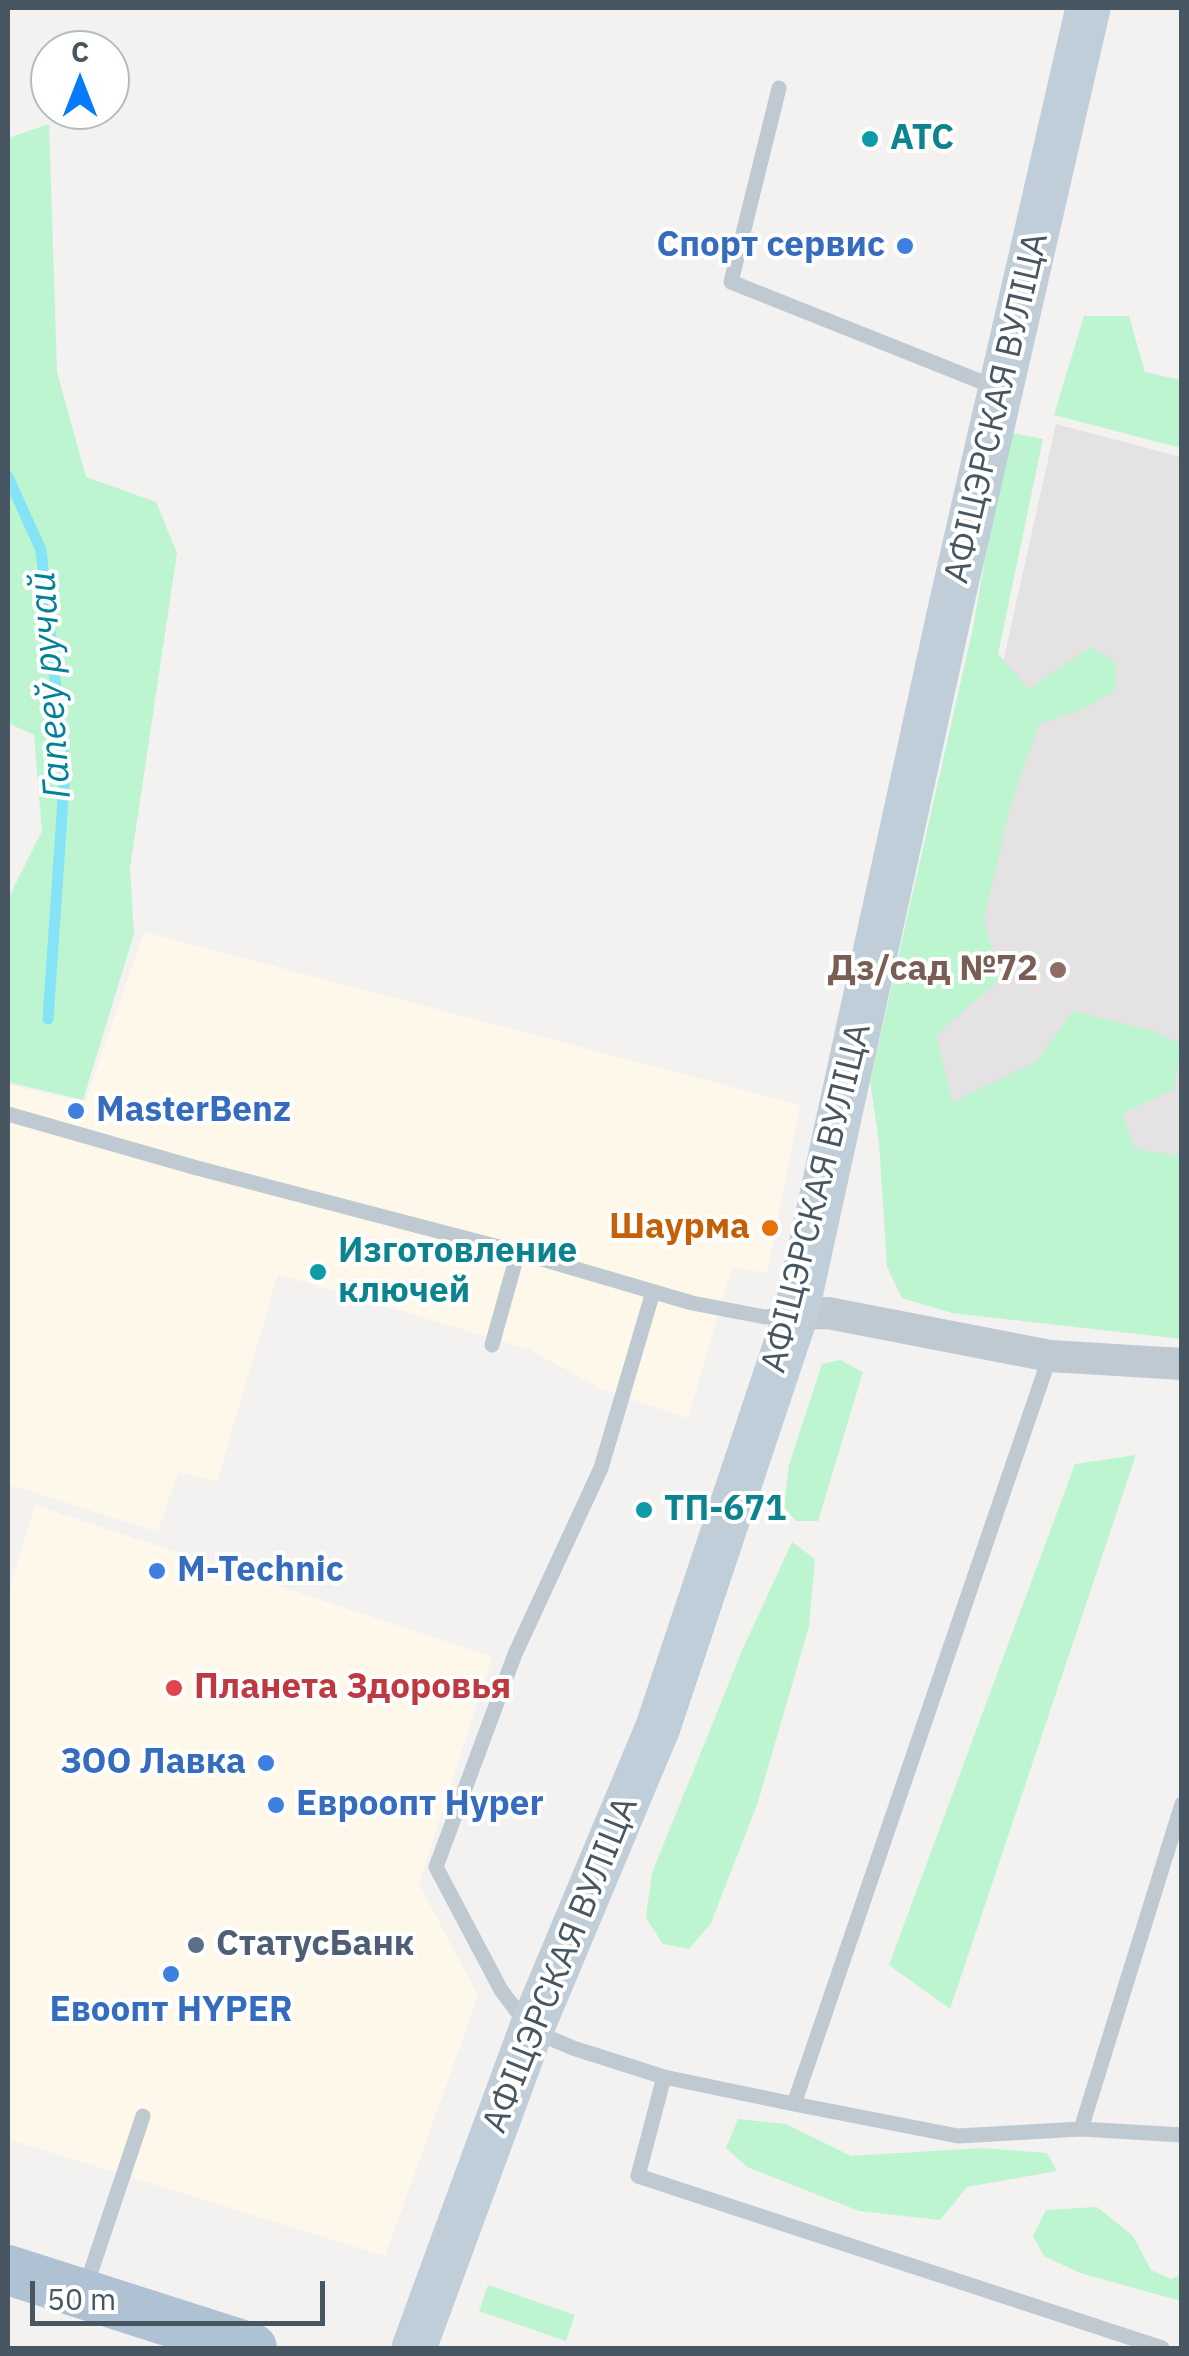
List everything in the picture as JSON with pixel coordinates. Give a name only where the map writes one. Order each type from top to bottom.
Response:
[{"type":"main road","points":[[8,2270],[252,2348]]},
{"type":"street","name":"АФІЦЭРСКАЯ ВУЛІЦА","points":[[414,2348],[531,2030],[658,1727],[796,1314],[1088,8]]},
{"type":"street","points":[[796,1314],[828,1313],[1050,1356],[1182,1364]]},
{"type":"lane","points":[[779,88],[731,282],[1001,390]]},
{"type":"lane","points":[[8,1114],[692,1303],[765,1317],[796,1314]]},
{"type":"lane","points":[[492,1345],[518,1252]]},
{"type":"lane","points":[[653,1292],[601,1468],[514,1654],[436,1867],[500,1990],[531,2030],[664,2077],[958,2136],[1081,2129],[1182,2135]]},
{"type":"lane","points":[[794,2104],[1050,1356]]},
{"type":"lane","points":[[1081,2129],[1182,1804]]},
{"type":"lane","points":[[664,2077],[638,2176],[1162,2348]]},
{"type":"lane","points":[[84,2293],[143,2116]]},
{"type":"shaded area","name":"Дз/сад №72","points":[[1056,424],[1181,457],[1181,1215],[896,1143]]},
{"type":"shaded area","points":[[144,932],[800,1105],[767,1273],[732,1267],[688,1418],[601,1389],[531,1350],[278,1274],[217,1481],[178,1472],[158,1532],[8,1484],[8,1085],[85,1102]]},
{"type":"shaded area","points":[[35,1505],[492,1657],[419,1884],[478,1996],[385,2256],[8,2139],[8,1593]]},
{"type":"green space","points":[[31,130],[49,130],[57,372],[86,477],[156,502],[177,553],[130,868],[134,934],[83,1100],[8,1082],[8,899],[42,831],[34,735],[8,723],[8,138]]},
{"type":"green space","points":[[1084,316],[1129,316],[1145,372],[1181,380],[1181,448],[1054,415]]},
{"type":"green space","points":[[1007,432],[1043,439],[998,654],[1029,689],[1091,647],[1116,662],[1116,690],[1083,709],[1039,724],[1011,804],[984,918],[999,980],[936,1035],[953,1102],[1037,1061],[1073,1011],[1152,1031],[1181,1044],[1174,1089],[1122,1114],[1135,1149],[1181,1156],[1181,1339],[952,1313],[902,1298],[887,1267],[879,1143],[870,1081],[973,628]]},
{"type":"green space","points":[[840,1360],[863,1372],[818,1521],[796,1521],[784,1507],[789,1465],[822,1364]]},
{"type":"green space","points":[[1136,1455],[950,2009],[889,1965],[1075,1464]]},
{"type":"green space","points":[[792,1542],[815,1559],[809,1626],[758,1802],[711,1923],[689,1949],[663,1944],[646,1918],[652,1873],[741,1653]]},
{"type":"green space","points":[[738,2119],[786,2124],[851,2156],[983,2148],[1047,2153],[1057,2171],[967,2187],[940,2220],[859,2211],[747,2167],[726,2148]]},
{"type":"green space","points":[[1097,2207],[1133,2236],[1151,2270],[1171,2279],[1181,2275],[1181,2301],[1080,2273],[1044,2256],[1033,2236],[1046,2210]]},
{"type":"green space","points":[[488,2285],[575,2315],[566,2341],[479,2311]]},
{"type":"waterway","name":"Гапееў ручай","points":[[8,477],[41,550],[65,771],[48,1019]]},
{"type":"place","name":"АТС","points":[[870,139]]},
{"type":"place","name":"Спорт сервис","points":[[905,246]]},
{"type":"place","name":"Дз/сад №72","points":[[1058,970]]},
{"type":"place","name":"MasterBenz","points":[[76,1111]]},
{"type":"place","name":"Шаурма","points":[[770,1228]]},
{"type":"place","name":"Изготовление ключей","points":[[318,1272]]},
{"type":"place","name":"ТП-671","points":[[644,1510]]},
{"type":"place","name":"M-Technic","points":[[157,1571]]},
{"type":"place","name":"Планета Здоровья","points":[[174,1688]]},
{"type":"place","name":"ЗОО Лавка","points":[[266,1763]]},
{"type":"place","name":"Евроопт Hyper","points":[[276,1805]]},
{"type":"place","name":"СтатусБанк","points":[[196,1945]]},
{"type":"place","name":"Евоопт HYPER","points":[[171,1974]]}]
